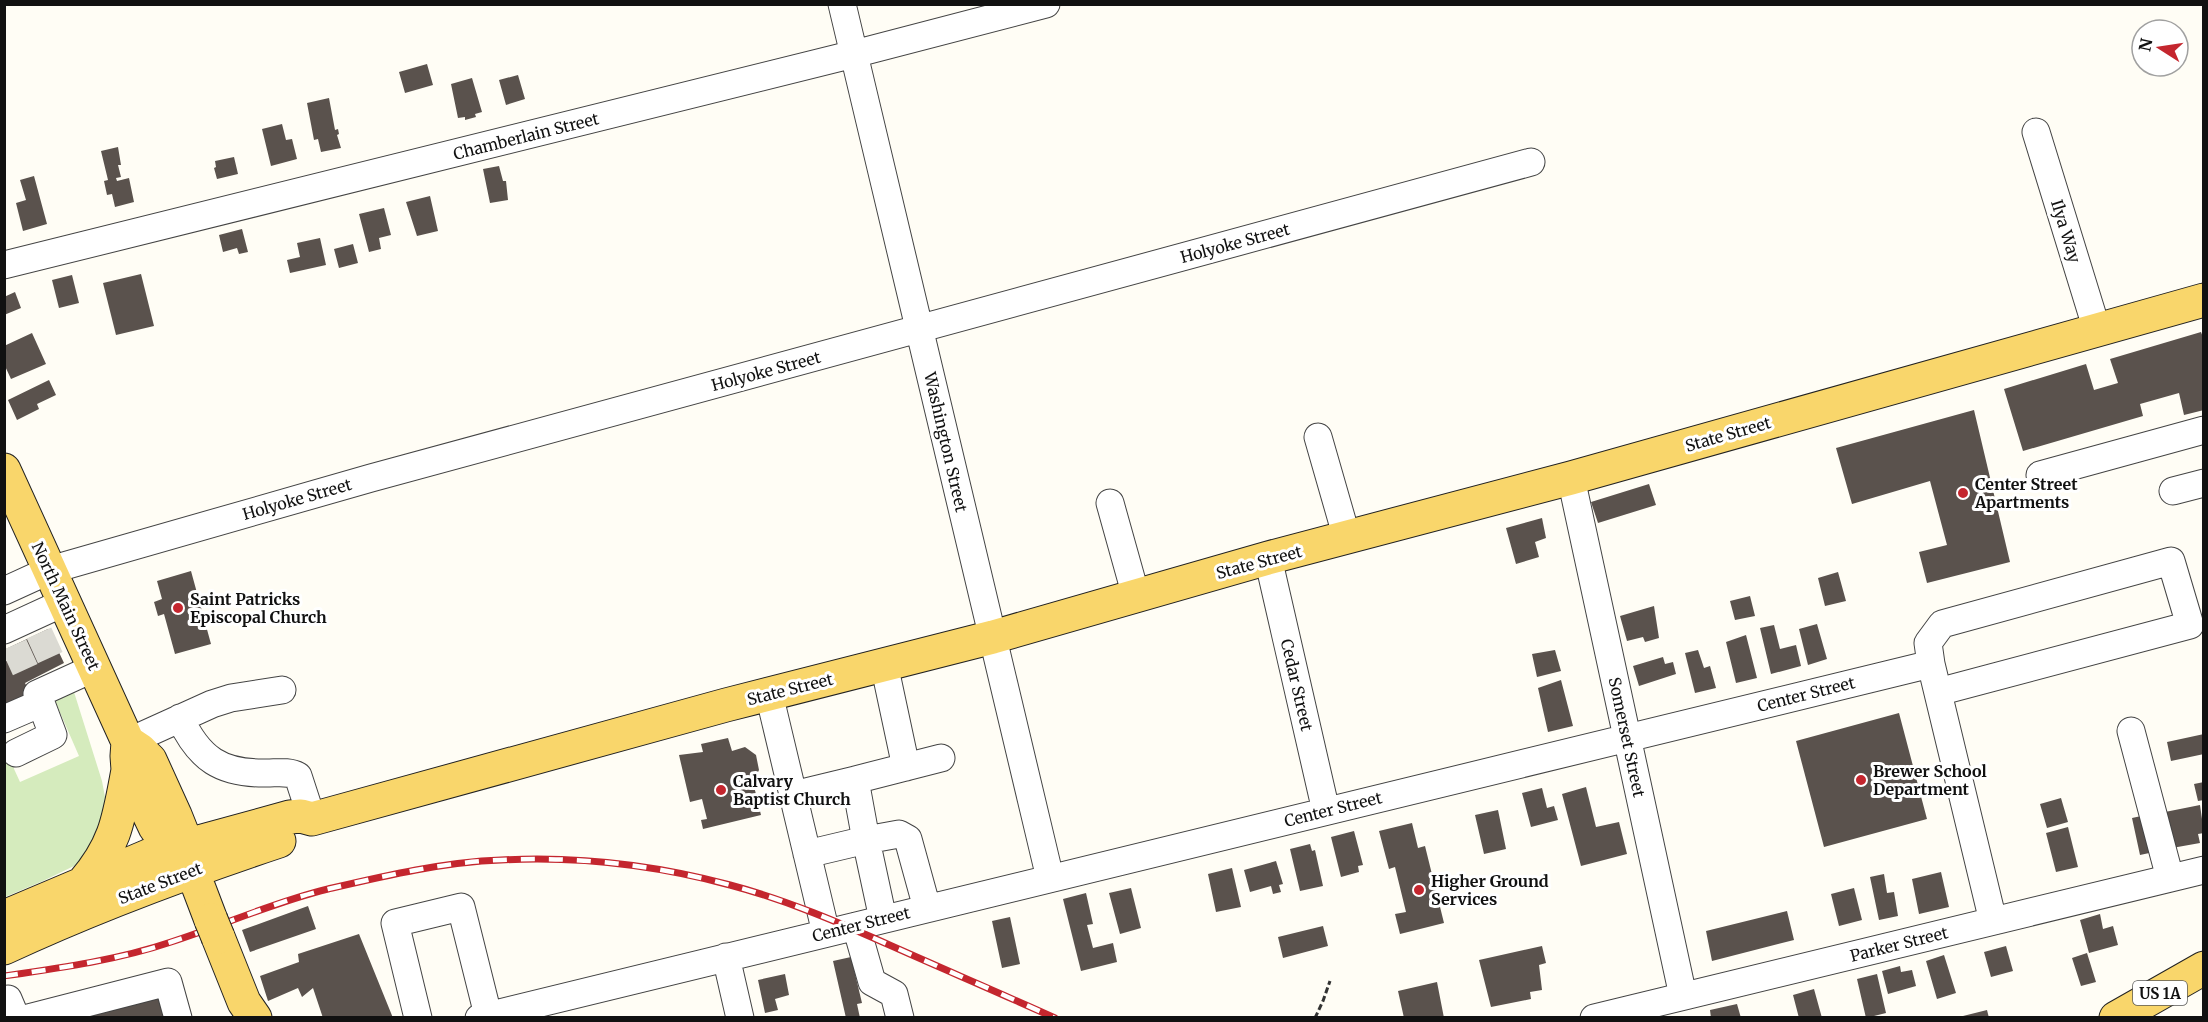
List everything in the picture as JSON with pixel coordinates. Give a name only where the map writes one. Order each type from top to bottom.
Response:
[{"type":"main road","name":"State Street","points":[[4,917],[148,856],[183,855],[294,837],[304,830],[312,819],[769,694],[993,637],[1268,558],[1571,478],[2204,300]]},
{"type":"main road","name":"North Main Street","points":[[4,470],[94,668],[128,756],[140,750],[150,760],[175,815],[183,855],[215,928],[247,1012]]},
{"type":"main road","points":[[83,883],[99,864],[114,837],[128,756]]},
{"type":"main road","name":"State Street","points":[[4,948],[72,917],[183,855]]},
{"type":"main road","name":"US 1A","points":[[2116,1017],[2204,968]]},
{"type":"street","name":"Washington Street","points":[[842,4],[1050,878]]},
{"type":"street","name":"Chamberlain Street","points":[[4,265],[854,54],[1046,4]]},
{"type":"street","name":"Ilya Way","points":[[2036,132],[2097,330]]},
{"type":"street","name":"Holyoke Street","points":[[7,590],[50,570],[371,478],[1531,162]]},
{"type":"street","points":[[2040,475],[2204,430]]},
{"type":"street","points":[[1318,437],[1347,538]]},
{"type":"street","name":"Somerset Street","points":[[1571,478],[1683,996]]},
{"type":"street","points":[[2173,491],[2204,483]]},
{"type":"street","points":[[1110,503],[1136,596]]},
{"type":"street","name":"Cedar Street","points":[[1268,558],[1326,811]]},
{"type":"street","points":[[1938,692],[2190,625],[2171,561],[1942,624],[1928,643],[1931,664],[1993,921]]},
{"type":"street","points":[[7,590],[20,629],[64,602]]},
{"type":"street","points":[[884,664],[906,767]]},
{"type":"street","name":"Center Street","points":[[484,1016],[558,1008],[726,957],[1931,664]]},
{"type":"street","points":[[4,719],[58,675],[94,668]]},
{"type":"street","points":[[128,756],[180,718],[222,700],[282,690]]},
{"type":"street","points":[[16,753],[53,735],[36,693]]},
{"type":"street","points":[[769,694],[826,933]]},
{"type":"street","points":[[180,718],[194,745],[202,754],[219,765],[237,772],[289,772],[298,776],[312,819]]},
{"type":"street","points":[[2132,731],[2170,878]]},
{"type":"street","points":[[793,795],[941,759]]},
{"type":"street","points":[[855,780],[883,919]]},
{"type":"street","points":[[807,854],[899,834],[908,839],[927,908]]},
{"type":"street","name":"Parker Street","points":[[1594,1017],[2204,870]]},
{"type":"street","points":[[418,1017],[395,923],[461,908],[484,1016]]},
{"type":"street","points":[[856,926],[872,982],[894,994],[900,1017]]},
{"type":"street","points":[[726,957],[740,1017]]},
{"type":"street","points":[[28,1017],[168,982],[178,1017]]},
{"type":"path","points":[[1315,1017],[1329,981]]},
{"type":"green space","points":[[74,692],[102,781],[105,797],[103,823],[83,859],[74,866],[5,897],[4,747],[20,782],[79,756],[55,701]]},
{"type":"building","points":[[427,64],[433,85],[405,93],[399,72]]},
{"type":"building","points":[[518,75],[525,99],[506,105],[499,80]]},
{"type":"building","points":[[472,78],[482,112],[475,114],[476,117],[465,120],[465,117],[458,118],[451,84]]},
{"type":"building","points":[[329,98],[341,148],[321,152],[318,139],[314,140],[307,103]]},
{"type":"building","points":[[282,124],[286,140],[292,139],[297,159],[271,166],[262,129]]},
{"type":"building","points":[[118,147],[121,177],[116,178],[117,181],[129,178],[134,202],[115,207],[112,194],[107,195],[104,181],[108,180],[101,151]]},
{"type":"building","points":[[234,157],[238,174],[217,179],[215,161]]},
{"type":"building","points":[[499,166],[503,181],[506,181],[508,200],[490,203],[483,169]]},
{"type":"building","points":[[34,176],[47,224],[23,231],[16,203],[26,200],[20,180]]},
{"type":"building","points":[[430,196],[438,231],[417,236],[406,202]]},
{"type":"building","points":[[384,208],[391,235],[379,238],[381,249],[369,252],[359,214]]},
{"type":"building","points":[[242,229],[248,252],[239,254],[237,248],[223,252],[219,235]]},
{"type":"building","points":[[320,238],[326,265],[290,273],[287,260],[300,257],[297,243]]},
{"type":"building","points":[[353,244],[358,263],[339,268],[334,249]]},
{"type":"building","points":[[141,274],[154,326],[116,335],[103,283]]},
{"type":"building","points":[[72,275],[79,303],[59,308],[52,280]]},
{"type":"building","points":[[15,292],[21,308],[4,315],[4,297]]},
{"type":"building","points":[[2201,332],[2204,340],[2204,410],[2184,415],[2179,393],[2140,404],[2143,416],[2023,451],[2004,389],[2086,364],[2094,390],[2118,383],[2110,359]]},
{"type":"building","points":[[32,333],[46,364],[11,379],[4,364],[4,346]]},
{"type":"building","points":[[49,380],[56,395],[37,404],[39,409],[17,420],[8,400]]},
{"type":"building","name":"Center Street Apartments","points":[[1974,410],[2010,562],[1927,583],[1919,552],[1947,545],[1930,481],[1852,504],[1836,448]]},
{"type":"building","points":[[1649,484],[1656,505],[1598,523],[1591,502]]},
{"type":"building","points":[[1542,518],[1546,538],[1535,542],[1539,557],[1516,564],[1506,528]]},
{"type":"building","name":"Saint Patricks Episcopal Church","points":[[191,571],[211,644],[175,654],[164,614],[158,616],[154,602],[162,599],[157,581]]},
{"type":"building","points":[[1838,572],[1846,601],[1825,606],[1818,578]]},
{"type":"building","points":[[1750,596],[1755,616],[1735,620],[1730,601]]},
{"type":"building","points":[[1654,606],[1659,638],[1645,642],[1643,637],[1627,641],[1620,616]]},
{"type":"building","points":[[1817,624],[1827,659],[1808,665],[1799,629]]},
{"type":"building","points":[[1774,625],[1780,649],[1796,645],[1801,666],[1771,674],[1760,628]]},
{"type":"building","points":[[48,629],[64,663],[25,683],[31,695],[4,707],[4,662],[11,659],[6,649]]},
{"type":"building","points":[[1746,635],[1757,678],[1736,683],[1726,642]]},
{"type":"building","points":[[1555,650],[1561,671],[1537,677],[1532,654]]},
{"type":"building","points":[[1698,650],[1704,668],[1710,666],[1716,688],[1695,693],[1685,653]]},
{"type":"building","points":[[1663,657],[1665,664],[1673,662],[1676,674],[1639,686],[1633,666]]},
{"type":"building","points":[[1561,680],[1573,726],[1548,732],[1538,688]]},
{"type":"building","name":"Brewer School Department","points":[[1899,713],[1927,819],[1824,847],[1796,741]]},
{"type":"building","points":[[2204,734],[2204,754],[2171,761],[2167,742]]},
{"type":"building","name":"Calvary Baptist Church","points":[[728,738],[732,751],[745,747],[756,755],[759,770],[753,782],[761,815],[703,829],[701,820],[707,819],[702,799],[690,802],[679,755],[703,752],[701,744]]},
{"type":"building","points":[[2204,782],[2204,800],[2198,801],[2194,784]]},
{"type":"building","points":[[1586,787],[1596,827],[1619,822],[1627,854],[1581,866],[1562,794]]},
{"type":"building","points":[[1542,788],[1547,808],[1554,806],[1558,820],[1531,827],[1522,793]]},
{"type":"building","points":[[2061,798],[2068,822],[2047,828],[2040,804]]},
{"type":"building","points":[[2200,805],[2204,833],[2198,834],[2200,843],[2172,848],[2165,812]]},
{"type":"building","points":[[1498,810],[1506,849],[1484,854],[1475,815]]},
{"type":"building","points":[[2146,815],[2154,852],[2140,855],[2132,818]]},
{"type":"building","name":"Higher Ground Services","points":[[1412,823],[1418,848],[1425,846],[1444,923],[1400,934],[1395,914],[1406,912],[1395,867],[1389,869],[1379,831]]},
{"type":"building","points":[[2068,827],[2078,867],[2056,872],[2046,833]]},
{"type":"building","points":[[1354,831],[1363,865],[1358,866],[1359,872],[1341,877],[1331,837]]},
{"type":"building","points":[[1310,844],[1312,851],[1315,850],[1323,886],[1300,891],[1290,849]]},
{"type":"building","points":[[1276,861],[1283,884],[1279,885],[1281,892],[1273,894],[1271,886],[1250,892],[1244,870]]},
{"type":"building","points":[[1232,868],[1241,907],[1216,912],[1208,874]]},
{"type":"building","points":[[1941,872],[1949,907],[1919,914],[1912,879]]},
{"type":"building","points":[[1884,874],[1887,893],[1894,892],[1898,916],[1879,920],[1870,877]]},
{"type":"building","points":[[1131,888],[1141,928],[1120,934],[1109,893]]},
{"type":"building","points":[[1854,888],[1862,920],[1839,926],[1831,894]]},
{"type":"building","points":[[1086,893],[1093,924],[1087,925],[1093,948],[1113,943],[1117,962],[1081,971],[1063,899]]},
{"type":"building","points":[[308,906],[316,929],[250,952],[242,930]]},
{"type":"building","points":[[1787,911],[1794,940],[1712,961],[1706,931]]},
{"type":"building","points":[[2100,914],[2103,929],[2113,926],[2118,945],[2089,953],[2080,920]]},
{"type":"building","points":[[1010,917],[1020,964],[1002,968],[992,921]]},
{"type":"building","points":[[1323,926],[1328,946],[1283,958],[1278,937]]},
{"type":"building","points":[[359,934],[393,1018],[323,1018],[313,988],[302,997],[298,988],[268,1001],[260,976],[299,962],[298,954]]},
{"type":"building","points":[[1542,946],[1546,963],[1539,965],[1542,990],[1530,992],[1531,999],[1491,1007],[1479,960]]},
{"type":"building","points":[[2006,946],[2013,971],[1991,977],[1984,952]]},
{"type":"building","points":[[2087,953],[2096,982],[2081,986],[2072,958]]},
{"type":"building","points":[[1944,955],[1956,993],[1937,999],[1926,961]]},
{"type":"building","points":[[851,957],[862,1003],[857,1004],[860,1018],[846,1018],[833,961]]},
{"type":"building","points":[[1900,966],[1901,972],[1912,970],[1916,986],[1888,994],[1882,971]]},
{"type":"building","points":[[785,974],[789,995],[775,999],[778,1010],[765,1013],[758,980]]},
{"type":"building","points":[[1877,974],[1886,1013],[1866,1018],[1857,979]]},
{"type":"building","points":[[1437,982],[1444,1018],[1404,1018],[1398,991]]},
{"type":"building","points":[[1814,989],[1822,1018],[1799,1018],[1793,995]]},
{"type":"building","points":[[158,996],[164,1018],[83,1018]]},
{"type":"building","points":[[1737,1004],[1741,1018],[1711,1018],[1710,1010]]},
{"type":"building","points":[[1987,1010],[1989,1018],[1959,1017]]},
{"type":"tunnel","points":[[39,633],[55,668]]},
{"type":"tunnel","points":[[14,645],[30,680]]},
{"type":"railway","points":[[4,976],[130,954],[308,894],[392,875],[479,861],[559,859],[673,872],[730,885],[772,898],[854,929],[1055,1018]]},
{"type":"place","name":"Center Street Apartments","points":[[1963,493]]},
{"type":"place","name":"Saint Patricks Episcopal Church","points":[[178,608]]},
{"type":"place","name":"Brewer School Department","points":[[1861,780]]},
{"type":"place","name":"Calvary Baptist Church","points":[[721,790]]},
{"type":"place","name":"Higher Ground Services","points":[[1419,890]]}]
